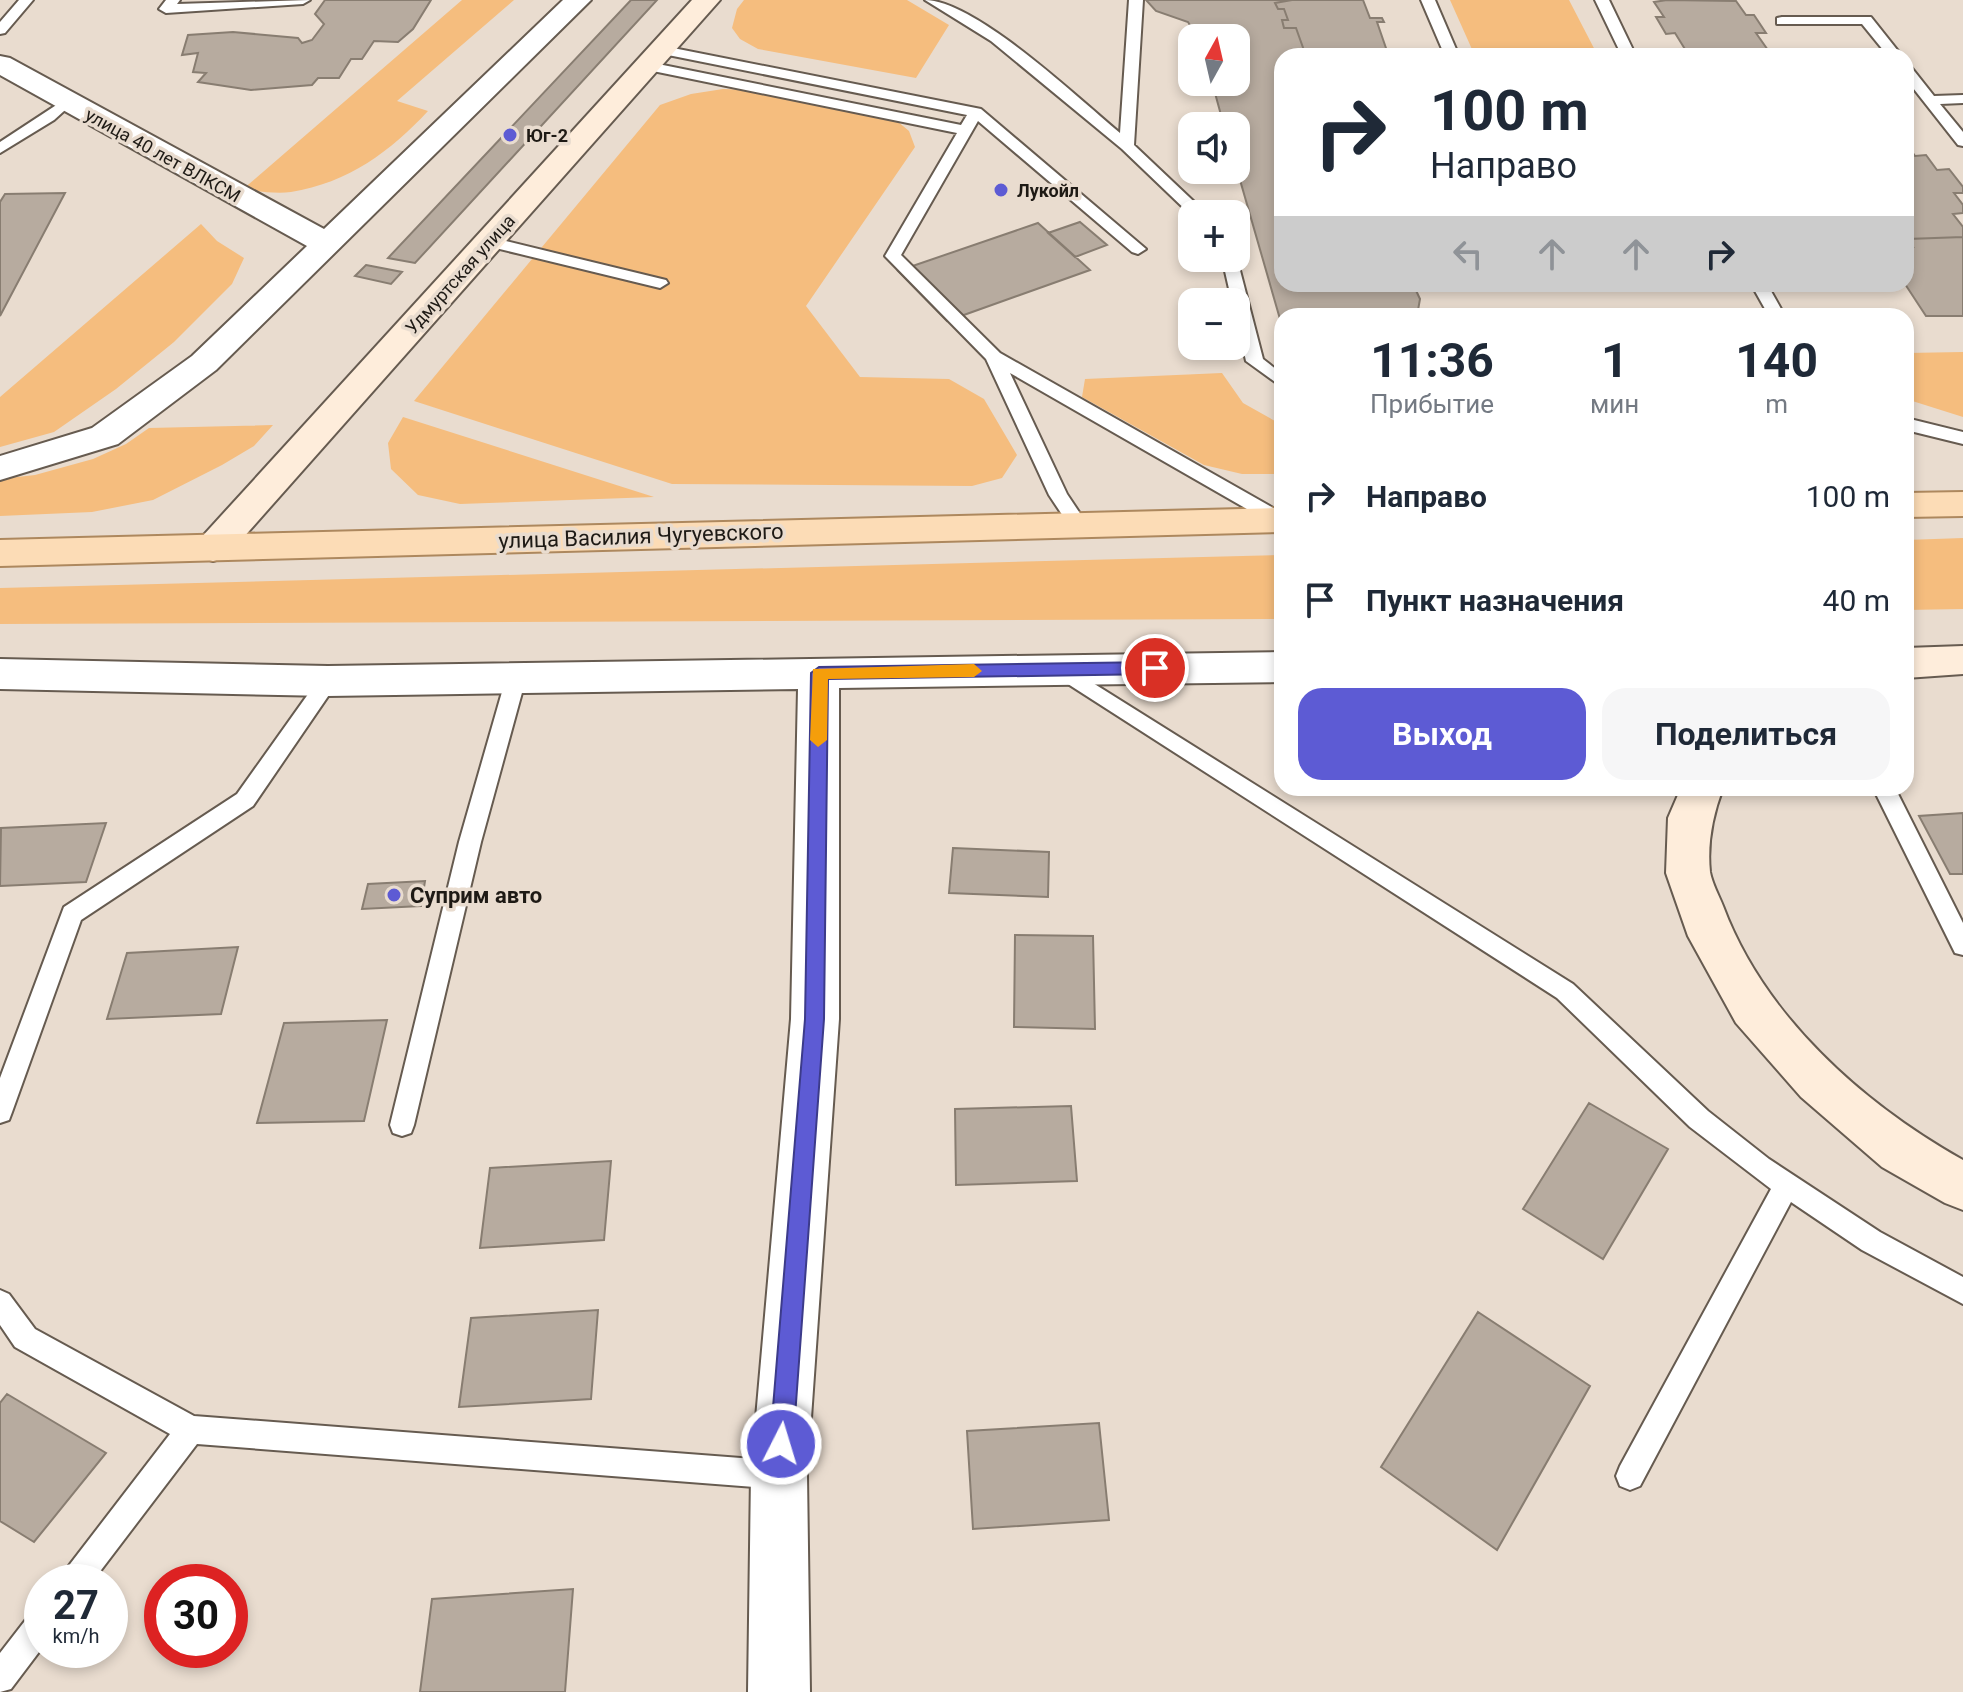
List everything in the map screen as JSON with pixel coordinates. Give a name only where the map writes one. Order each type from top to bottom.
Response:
[{"type":"main road","name":"Удмуртская улица","points":[[213,548],[707,0]]},
{"type":"main road","points":[[1914,505],[1963,504]]},
{"type":"main road","name":"улица Василия Чугуевского","points":[[0,553],[1274,520]]},
{"type":"main road","points":[[1914,663],[1963,660]]},
{"type":"main road","points":[[1699,796],[1690,818],[1688,873],[1711,936],[1753,1009],[1818,1082],[1900,1151],[1963,1187]]},
{"type":"street","points":[[0,468],[105,436],[204,363],[578,0]]},
{"type":"street","name":"улица 40 лет ВЛКСМ","points":[[0,64],[327,244]]},
{"type":"street","points":[[0,674],[328,681],[1274,667]]},
{"type":"street","points":[[779,1692],[779,1475],[815,1019],[819,673]]},
{"type":"lane","points":[[0,30],[26,0]]},
{"type":"lane","points":[[173,0],[166,9],[303,0]]},
{"type":"lane","points":[[932,0],[996,38],[1127,146],[1184,200]]},
{"type":"lane","points":[[1127,146],[1136,0]]},
{"type":"lane","points":[[1428,0],[1449,48]]},
{"type":"lane","points":[[1602,0],[1625,48]]},
{"type":"lane","points":[[1782,21],[1866,20],[1889,48]]},
{"type":"lane","points":[[656,58],[976,112],[1138,249]]},
{"type":"lane","points":[[656,58],[965,130]]},
{"type":"lane","points":[[1914,80],[1963,142]]},
{"type":"lane","points":[[1930,100],[1963,99]]},
{"type":"lane","points":[[0,149],[67,102]]},
{"type":"lane","points":[[976,112],[893,256],[994,357],[1274,516]]},
{"type":"lane","points":[[489,242],[660,283]]},
{"type":"lane","points":[[1233,272],[1255,361],[1274,376]]},
{"type":"lane","points":[[994,357],[1058,495],[1078,524]]},
{"type":"lane","points":[[1914,426],[1963,438]]},
{"type":"lane","points":[[1059,669],[1565,991],[1699,1119],[1787,1185],[1871,1241],[1963,1291]]},
{"type":"lane","points":[[402,1125],[470,842],[516,678]]},
{"type":"lane","points":[[0,1112],[72,914],[245,800],[328,681]]},
{"type":"lane","points":[[1888,796],[1963,946]]},
{"type":"lane","points":[[1630,1476],[1787,1185]]},
{"type":"lane","points":[[0,1303],[25,1338],[191,1430],[779,1475]]},
{"type":"lane","points":[[88,1564],[191,1430]]},
{"type":"lane","points":[[0,1678],[24,1647]]},
{"type":"shaded area","points":[[462,0],[514,0],[397,101],[428,111],[399,139],[350,173],[312,188],[285,193],[242,190]]},
{"type":"shaded area","points":[[744,0],[907,0],[949,25],[916,78],[758,49],[740,39],[732,28],[737,9]]},
{"type":"shaded area","points":[[1450,0],[1569,0],[1594,48],[1471,48]]},
{"type":"shaded area","points":[[723,89],[750,90],[891,116],[909,131],[915,147],[806,306],[860,377],[949,379],[984,399],[1017,455],[1002,478],[972,486],[672,484],[414,401],[660,105],[691,94]]},
{"type":"shaded area","points":[[201,224],[217,241],[244,258],[232,284],[174,342],[116,389],[54,432],[0,447],[0,397]]},
{"type":"shaded area","points":[[1963,352],[1963,417],[1914,402],[1914,353]]},
{"type":"shaded area","points":[[1222,373],[1243,403],[1274,420],[1274,474],[1242,474],[1204,465],[1082,397],[1085,379]]},
{"type":"shaded area","points":[[403,417],[654,497],[460,504],[418,495],[391,469],[388,443]]},
{"type":"shaded area","points":[[273,425],[254,446],[153,500],[92,512],[0,516],[0,479],[35,475],[93,459],[126,444],[149,428]]},
{"type":"shaded area","points":[[1963,538],[1963,609],[1914,610],[1914,540]]},
{"type":"shaded area","points":[[1274,555],[1274,619],[0,624],[0,588]]},
{"type":"building","points":[[325,0],[431,0],[413,29],[398,42],[374,41],[362,59],[351,59],[339,78],[318,78],[312,85],[251,90],[198,82],[206,73],[193,72],[198,53],[182,55],[188,35],[233,32],[298,38],[302,43],[312,40],[324,24],[315,14]]},
{"type":"building","points":[[631,0],[657,0],[415,263],[388,258]]},
{"type":"building","points":[[1146,0],[1292,0],[1275,3],[1278,9],[1284,9],[1288,20],[1282,20],[1284,28],[1296,28],[1303,48],[1274,48],[1274,292],[1417,292],[1420,299],[1418,308],[1277,308],[1250,215],[1250,200],[1246,200],[1241,184],[1250,184],[1250,112],[1220,112],[1216,96],[1250,96],[1250,24],[1188,22],[1156,11]]},
{"type":"building","points":[[1292,0],[1363,0],[1370,18],[1382,18],[1384,22],[1377,22],[1386,48],[1303,48],[1296,28],[1284,28],[1282,20],[1288,20],[1284,9],[1278,9],[1275,3]]},
{"type":"building","points":[[1736,1],[1746,15],[1754,15],[1766,33],[1756,33],[1766,48],[1684,48],[1675,33],[1666,34],[1656,17],[1664,17],[1654,2]]},
{"type":"building","points":[[1914,155],[1926,155],[1937,170],[1949,169],[1963,187],[1963,193],[1954,193],[1963,205],[1963,213],[1953,214],[1963,227],[1963,237],[1914,239]]},
{"type":"building","points":[[65,193],[0,316],[0,202],[5,194]]},
{"type":"building","points":[[1080,222],[1107,245],[1075,257],[1048,233]]},
{"type":"building","points":[[1038,223],[1090,270],[947,321],[898,271]]},
{"type":"building","points":[[1963,237],[1963,316],[1926,316],[1910,292],[1914,292],[1914,239]]},
{"type":"building","points":[[366,265],[402,272],[391,284],[355,276]]},
{"type":"building","points":[[1963,813],[1963,874],[1950,874],[1919,816]]},
{"type":"building","points":[[106,823],[86,882],[0,886],[1,828]]},
{"type":"building","points":[[953,848],[1049,852],[1048,897],[949,893]]},
{"type":"building","name":"Суприм авто","points":[[425,881],[421,906],[362,909],[368,884]]},
{"type":"building","points":[[1015,935],[1093,936],[1095,1029],[1014,1027]]},
{"type":"building","points":[[238,947],[221,1014],[107,1019],[127,953]]},
{"type":"building","points":[[387,1020],[364,1121],[257,1123],[284,1023]]},
{"type":"building","points":[[1589,1103],[1668,1149],[1603,1259],[1523,1209]]},
{"type":"building","points":[[1071,1106],[1077,1181],[956,1185],[955,1109]]},
{"type":"building","points":[[611,1161],[604,1240],[480,1248],[490,1168]]},
{"type":"building","points":[[598,1310],[591,1399],[459,1407],[471,1318]]},
{"type":"building","points":[[1478,1312],[1590,1386],[1497,1550],[1381,1467]]},
{"type":"building","points":[[7,1394],[106,1453],[34,1542],[0,1521],[0,1403]]},
{"type":"building","points":[[1099,1423],[1109,1520],[973,1529],[967,1431]]},
{"type":"building","points":[[573,1589],[565,1692],[420,1692],[432,1599]]},
{"type":"slow traffic","points":[[818,740],[819,673],[974,671]]},
{"type":"place","name":"Юг-2","points":[[510,135]]},
{"type":"place","name":"Лукойл","points":[[1001,190]]},
{"type":"place","name":"Суприм авто","points":[[394,895]]},
{"type":"route","points":[[781,1444],[815,1019],[819,673],[1155,668]]}]
